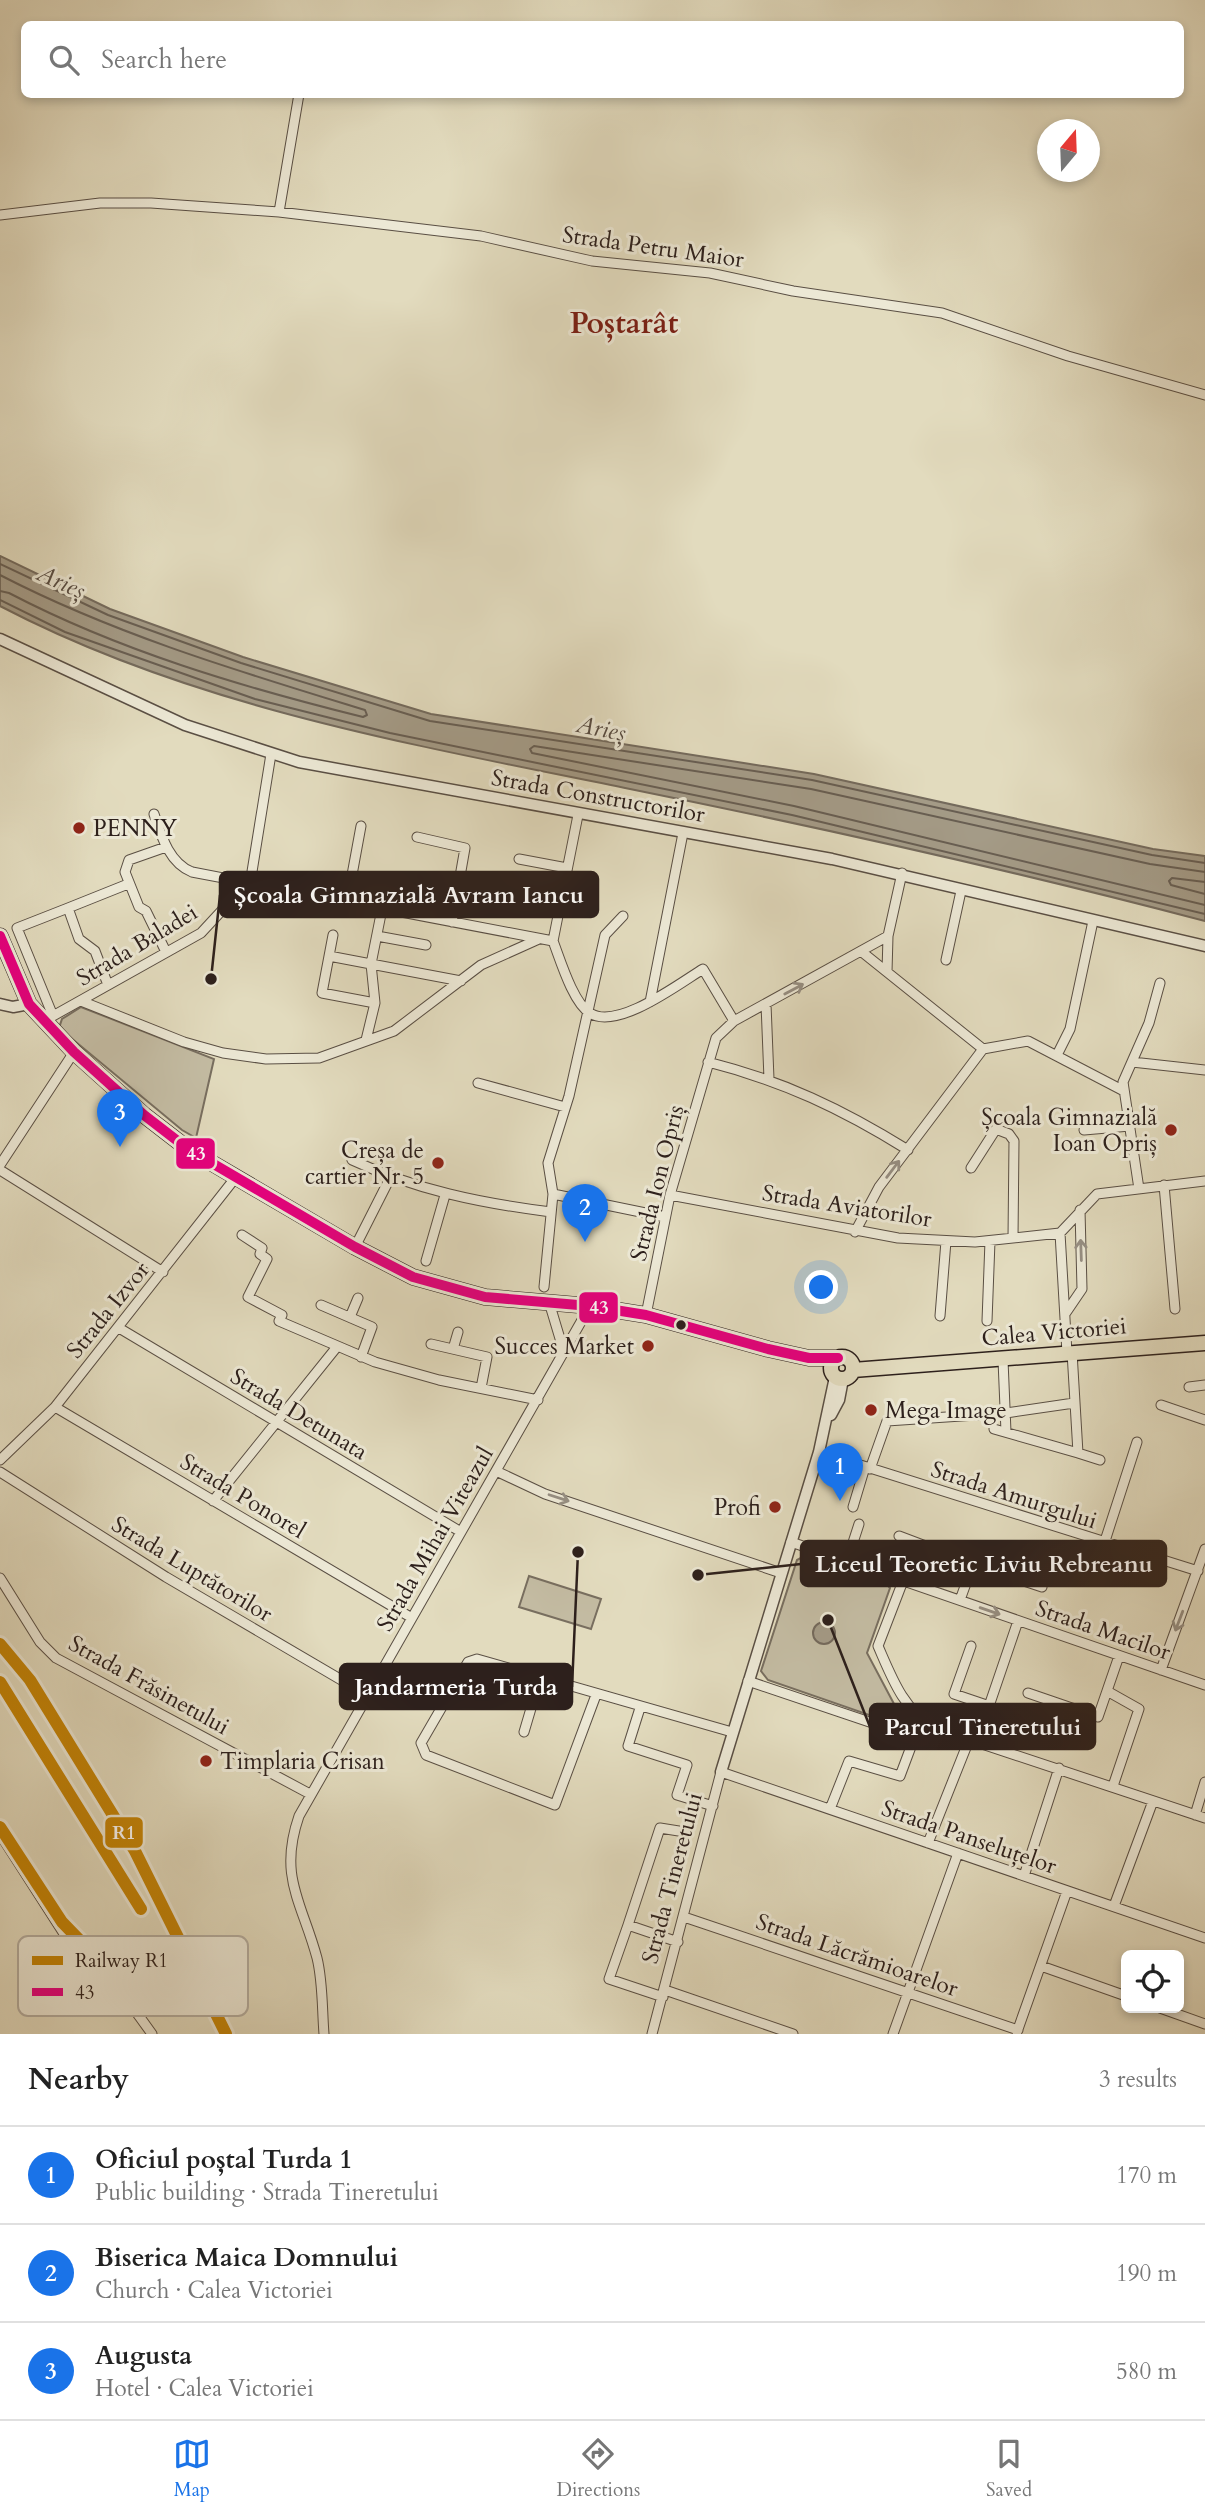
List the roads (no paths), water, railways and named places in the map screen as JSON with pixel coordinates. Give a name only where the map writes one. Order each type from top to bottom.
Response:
[{"type":"main road","name":"Calea Victoriei","points":[[0,936],[29,1004],[48,1019],[74,1052],[144,1115],[188,1149],[355,1247],[436,1285],[485,1297],[590,1306],[646,1315],[841,1369],[1003,1360],[1205,1343]]},
{"type":"street","points":[[279,212],[298,98]]},
{"type":"street","name":"Strada Petru Maior","points":[[0,215],[100,203],[279,212],[481,236],[592,261],[710,272],[793,291],[942,313],[1068,356],[1205,395]]},
{"type":"street","name":"Strada Constructorilor","points":[[0,639],[185,726],[271,754],[578,815],[902,873],[961,891],[1205,946]]},
{"type":"street","points":[[250,884],[271,754]]},
{"type":"street","points":[[154,814],[166,847],[186,869],[230,881],[553,941]]},
{"type":"street","points":[[578,815],[553,941],[578,999],[589,1013],[605,1017],[650,1002],[703,969],[734,1021],[888,936]]},
{"type":"street","points":[[347,902],[361,826]]},
{"type":"street","points":[[650,1002],[683,833]]},
{"type":"street","points":[[417,837],[465,848],[452,922]]},
{"type":"street","points":[[166,847],[129,860],[125,872],[128,884],[166,952]]},
{"type":"street","points":[[519,859],[567,868]]},
{"type":"street","points":[[887,972],[888,936],[902,873]]},
{"type":"street","name":"Strada Baladei","points":[[48,1019],[215,921],[226,906],[230,881]]},
{"type":"street","points":[[48,1019],[18,928],[128,884]]},
{"type":"street","points":[[946,960],[961,891]]},
{"type":"street","points":[[68,908],[79,939],[95,951],[108,985]]},
{"type":"street","points":[[366,1040],[375,1003],[371,964],[382,909]]},
{"type":"street","points":[[544,1287],[552,1194],[548,1163],[589,1013],[606,935],[622,916]]},
{"type":"street","points":[[1057,1055],[1070,1029],[1093,921]]},
{"type":"street","points":[[333,935],[322,993],[375,1003]]},
{"type":"street","points":[[377,936],[426,945]]},
{"type":"street","points":[[81,1001],[184,1042],[257,1058],[319,1058],[394,1031],[481,965],[539,939]]},
{"type":"street","points":[[862,952],[984,1049]]},
{"type":"street","points":[[329,956],[461,981]]},
{"type":"street","points":[[1139,1189],[1125,1091],[1125,1072],[1149,1023],[1160,984]]},
{"type":"street","points":[[0,1004],[13,1007],[29,1004]]},
{"type":"street","points":[[766,1004],[769,1079]]},
{"type":"street","name":"Strada Ion Opriș","points":[[646,1315],[670,1195],[708,1062],[716,1038],[734,1021]]},
{"type":"street","points":[[855,1232],[880,1187],[984,1049],[1028,1041],[1125,1091]]},
{"type":"street","points":[[74,1052],[0,1168],[163,1272]]},
{"type":"street","points":[[708,1062],[769,1079],[830,1104],[908,1150]]},
{"type":"street","points":[[1132,1062],[1205,1070]]},
{"type":"street","points":[[478,1083],[565,1107]]},
{"type":"street","points":[[1084,1130],[1130,1126]]},
{"type":"street","points":[[971,1168],[996,1129],[1009,1134],[1014,1141],[1013,1238]]},
{"type":"street","points":[[352,1160],[390,1178],[445,1195],[551,1212]]},
{"type":"street","name":"Strada Izvor","points":[[0,1460],[55,1407],[236,1177]]},
{"type":"street","points":[[355,1247],[390,1178]]},
{"type":"street","points":[[1078,1453],[1060,1233],[1097,1194],[1205,1181]]},
{"type":"street","points":[[1164,1185],[1175,1309]]},
{"type":"street","points":[[552,1194],[666,1217]]},
{"type":"street","points":[[426,1261],[445,1195]]},
{"type":"street","name":"Strada Aviatorilor","points":[[670,1195],[855,1232],[946,1241],[990,1241],[1060,1233]]},
{"type":"street","points":[[1065,1314],[1083,1289],[1080,1210]]},
{"type":"street","points":[[242,1235],[262,1248],[260,1254],[268,1259],[248,1297],[282,1315],[279,1321],[361,1357],[538,1400]]},
{"type":"street","points":[[940,1316],[946,1241]]},
{"type":"street","points":[[987,1321],[990,1241]]},
{"type":"street","points":[[350,1317],[358,1298]]},
{"type":"street","points":[[549,1303],[562,1356]]},
{"type":"street","points":[[321,1305],[372,1327],[361,1357]]},
{"type":"street","name":"Strada Mihai Viteazul","points":[[324,2034],[318,1961],[290,1878],[289,1864],[294,1830],[310,1794],[590,1306]]},
{"type":"street","name":"Strada Detunata","points":[[119,1328],[461,1532]]},
{"type":"street","points":[[453,1349],[458,1332]]},
{"type":"street","points":[[431,1344],[487,1357],[481,1388]]},
{"type":"street","points":[[213,1501],[336,1348]]},
{"type":"street","points":[[1003,1360],[1006,1432]]},
{"type":"street","name":"Strada Tineretului","points":[[652,2034],[732,1732],[819,1452],[841,1369]]},
{"type":"street","points":[[1189,1387],[1205,1385]]},
{"type":"street","points":[[853,1507],[887,1421],[1006,1413],[1074,1403]]},
{"type":"street","points":[[1161,1405],[1205,1420]]},
{"type":"street","name":"Strada Ponorel","points":[[55,1407],[412,1618]]},
{"type":"street","points":[[994,1429],[1100,1460]]},
{"type":"street","points":[[1104,1544],[1137,1442]]},
{"type":"street","name":"Strada Amurgului","points":[[819,1452],[1104,1544],[1198,1571]]},
{"type":"street","points":[[496,1471],[545,1494],[781,1573]]},
{"type":"street","name":"Strada Luptătorilor","points":[[0,1472],[166,1577],[367,1695]]},
{"type":"street","points":[[847,1561],[859,1524]]},
{"type":"street","points":[[900,1536],[1042,1587]]},
{"type":"street","name":"Strada Macilor","points":[[791,1542],[1205,1685]]},
{"type":"street","points":[[1161,1670],[1205,1549]]},
{"type":"street","points":[[960,1600],[973,1564]]},
{"type":"street","name":"Strada Frăsinetului","points":[[0,1578],[40,1642],[56,1658],[310,1794]]},
{"type":"street","points":[[903,1581],[878,1646],[896,1688],[916,1717],[934,1728],[1200,1817],[1205,1782]]},
{"type":"street","points":[[989,1706],[1018,1621]]},
{"type":"street","points":[[971,1646],[954,1694],[1016,1715],[1004,1751]]},
{"type":"street","points":[[1028,1693],[1098,1717],[1119,1656]]},
{"type":"street","points":[[596,1695],[555,1805],[426,1755],[421,1750],[421,1744],[471,1660],[732,1732]]},
{"type":"street","points":[[524,1732],[540,1678]]},
{"type":"street","points":[[748,1681],[911,1737]]},
{"type":"street","points":[[1107,1691],[1139,1709],[1113,1786]]},
{"type":"street","points":[[640,1708],[628,1746],[687,1765],[677,1795],[713,1806]]},
{"type":"street","points":[[830,1809],[849,1761],[900,1776],[912,1744],[910,1725],[916,1717]]},
{"type":"street","points":[[928,1843],[969,1740]]},
{"type":"street","points":[[1024,1876],[1059,1768]]},
{"type":"street","name":"Strada Panseluțelor","points":[[722,1772],[1205,1938]]},
{"type":"street","points":[[695,1800],[685,1832],[660,1828],[609,1979],[793,2034]]},
{"type":"street","points":[[1114,1906],[1153,1801]]},
{"type":"street","points":[[0,1834],[65,1936]]},
{"type":"street","points":[[892,2034],[958,1853]]},
{"type":"street","points":[[1018,2032],[1067,1891]]},
{"type":"street","name":"Strada Lăcrămioarelor","points":[[684,1917],[1018,2032]]},
{"type":"street","points":[[628,1925],[678,1942]]},
{"type":"street","points":[[1041,1966],[1121,1994]]},
{"type":"street","points":[[1174,2013],[1205,2024]]},
{"type":"street","points":[[139,2016],[152,2034]]},
{"type":"water","points":[[0,556],[110,609],[243,657],[431,714],[814,774],[1153,849],[1205,856],[1205,921],[847,835],[388,739],[229,697],[74,641],[0,606]]},
{"type":"water","points":[[824,1622],[832,1625],[835,1633],[832,1641],[824,1644],[816,1641],[813,1633],[816,1625]]},
{"type":"rail line","name":"R1","points":[[0,1644],[30,1680],[135,1851],[177,1936]]},
{"type":"rail line","name":"R1","points":[[0,1682],[141,1909]]},
{"type":"rail line","name":"R1","points":[[0,1827],[62,1922],[76,1936]]},
{"type":"rail line","name":"R1","points":[[217,2016],[226,2034]]},
{"type":"place","name":"PENNY","points":[[79,828]]},
{"type":"place","name":"Școala Gimnazială Avram Iancu","points":[[211,979]]},
{"type":"place","name":"Școala Gimnazială Ioan Opriș","points":[[1171,1130]]},
{"type":"place","name":"Augusta","points":[[120,1147]]},
{"type":"place","name":"Creșa de cartier Nr. 5","points":[[438,1163]]},
{"type":"place","name":"Biserica Maica Domnului","points":[[585,1242]]},
{"type":"place","name":"Succes Market","points":[[648,1346]]},
{"type":"place","name":"Mega Image","points":[[871,1410]]},
{"type":"place","name":"Oficiul poștal Turda 1","points":[[840,1501]]},
{"type":"place","name":"Profi","points":[[775,1507]]},
{"type":"place","name":"Jandarmeria Turda","points":[[578,1552]]},
{"type":"place","name":"Liceul Teoretic Liviu Rebreanu","points":[[698,1575]]},
{"type":"place","name":"Parcul Tineretului","points":[[828,1620]]},
{"type":"place","name":"Timplaria Crisan","points":[[206,1761]]},
{"type":"district","name":"Poștarât","points":[[624,323]]},
{"type":"water label","name":"Arieș","points":[[61,582]]},
{"type":"water label","name":"Arieș","points":[[601,729]]}]
